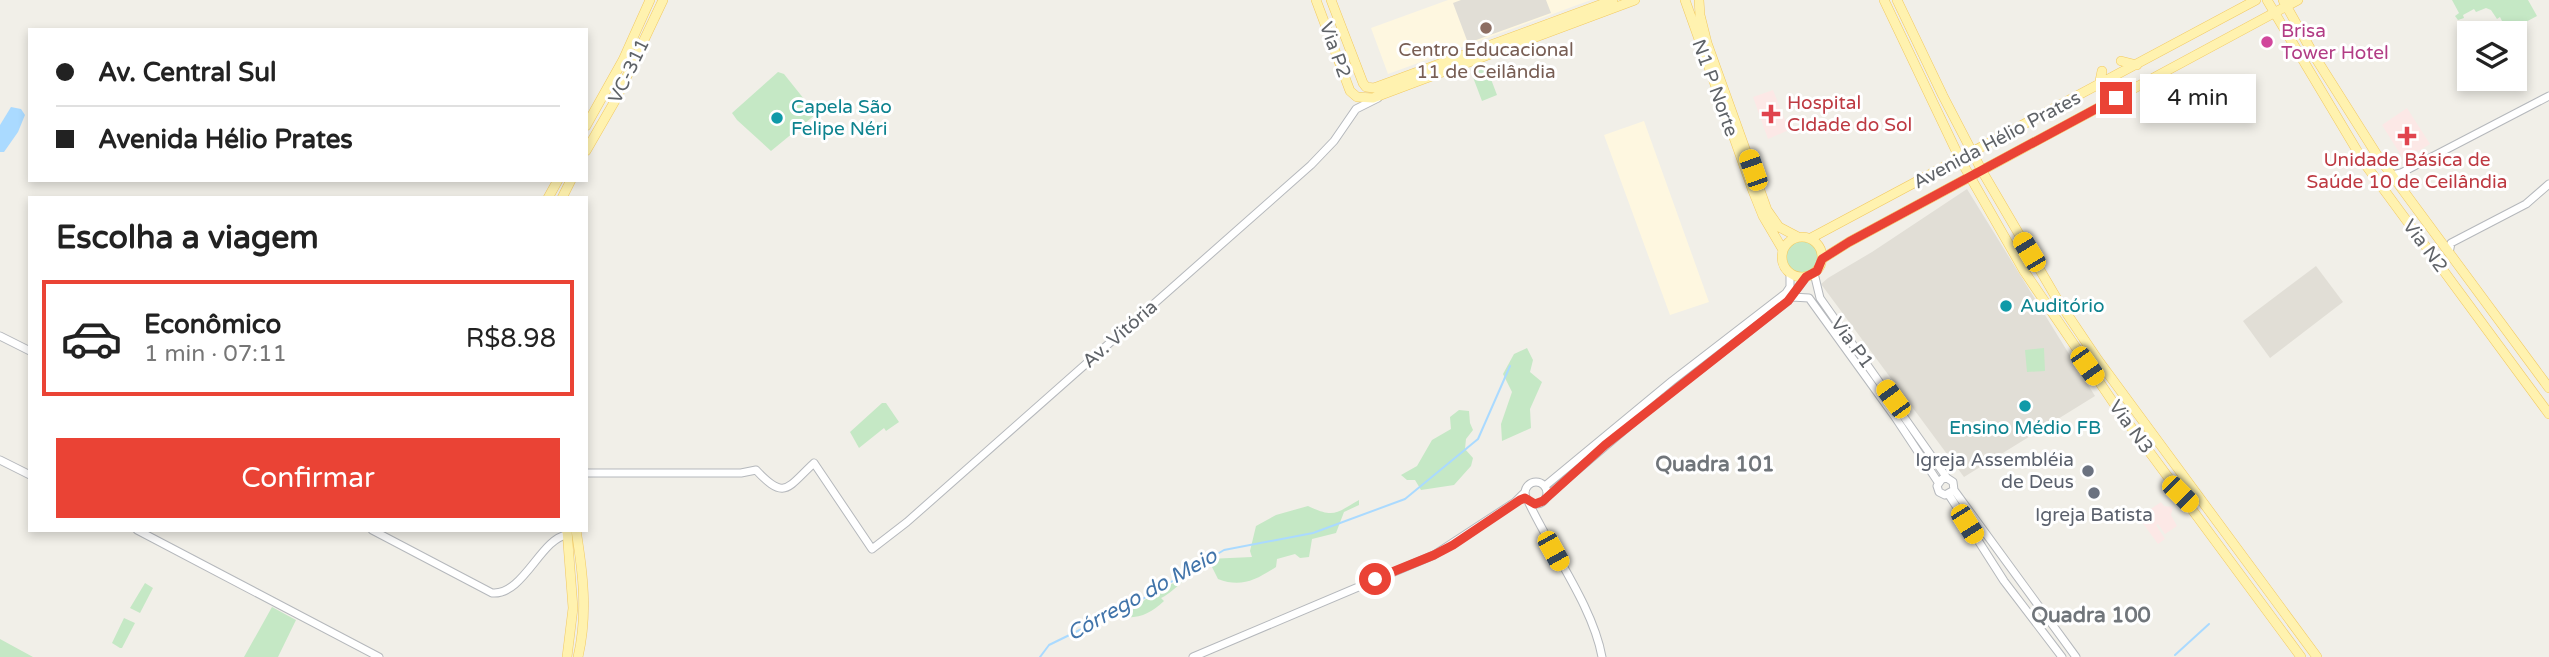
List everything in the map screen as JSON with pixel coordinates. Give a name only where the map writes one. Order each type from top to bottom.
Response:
[{"type":"main road","name":"VC-311","points":[[588,122],[623,60],[650,0]]},
{"type":"main road","name":"VC-311","points":[[588,147],[633,65],[663,0]]},
{"type":"main road","name":"Via P2","points":[[1316,0],[1353,94]]},
{"type":"main road","name":"Via P2","points":[[1331,0],[1361,79],[1366,87],[1374,88],[1613,0]]},
{"type":"main road","points":[[1353,94],[1373,98],[1383,96],[1635,0]]},
{"type":"main road","name":"N1 P Norte","points":[[1685,0],[1753,191],[1763,216],[1783,250]]},
{"type":"main road","name":"N1 P Norte","points":[[1699,0],[1707,43],[1767,210],[1779,227],[1798,237]]},
{"type":"main road","points":[[1885,0],[1898,22],[1903,22],[1904,16]]},
{"type":"main road","name":"Via N3","points":[[1885,0],[1899,35],[1970,178],[2054,319],[2301,657]]},
{"type":"main road","points":[[1897,0],[1982,171],[2057,299],[2098,360]]},
{"type":"main road","name":"Avenida Hélio Prates","points":[[1811,239],[2256,0]]},
{"type":"main road","name":"Via N2","points":[[2266,0],[2359,154],[2549,414]]},
{"type":"main road","name":"Avenida Hélio Prates","points":[[1822,259],[1863,235],[1874,221],[1970,178],[2273,13],[2285,3],[2298,0]]},
{"type":"main road","name":"Via N2","points":[[2285,3],[2362,133],[2549,388]]},
{"type":"main road","points":[[1899,35],[1902,30],[1908,32],[1923,65],[1943,96]]},
{"type":"main road","points":[[623,60],[628,68],[633,65]]},
{"type":"main road","points":[[2121,61],[2137,65]]},
{"type":"main road","points":[[2102,71],[2101,84],[2108,83],[2114,90],[2110,102],[2123,107]]},
{"type":"main road","points":[[2118,76],[2119,87],[2125,93]]},
{"type":"main road","points":[[2142,96],[2145,83]]},
{"type":"main road","points":[[2327,103],[2353,139],[2359,139],[2362,133]]},
{"type":"main road","points":[[2359,154],[2362,147],[2368,148],[2391,174]]},
{"type":"main road","points":[[1873,206],[1874,221]]},
{"type":"main road","points":[[1854,217],[1863,223],[1863,235]]},
{"type":"main road","points":[[1798,237],[1811,239],[1820,247],[1822,259],[1810,275],[1790,273],[1783,263],[1783,250],[1787,243],[1798,237]]},
{"type":"main road","points":[[2016,257],[2050,305],[2056,304],[2057,299]]},
{"type":"main road","points":[[2441,267],[2476,308],[2482,309],[2485,302]]},
{"type":"main road","points":[[2054,319],[2056,313],[2063,313],[2082,343],[2098,360]]},
{"type":"main road","points":[[2481,322],[2485,316],[2492,316],[2513,345],[2528,359]]},
{"type":"main road","name":"Via N3","points":[[2098,360],[2317,657]]},
{"type":"main road","points":[[2180,494],[2200,514],[2220,542],[2227,542],[2227,536]]},
{"type":"main road","points":[[567,657],[573,608],[570,532]]},
{"type":"main road","points":[[570,532],[584,582],[584,619],[578,657]]},
{"type":"main road","points":[[2226,556],[2229,550],[2235,551],[2254,578],[2272,596]]},
{"type":"street","points":[[1353,94],[1356,109],[1383,96]]},
{"type":"street","points":[[2391,174],[2401,173],[2549,96]]},
{"type":"street","name":"Av. Vitória","points":[[588,473],[741,473],[756,470],[773,487],[780,489],[790,485],[814,463],[872,549],[907,522],[1311,165],[1334,141],[1356,109]]},
{"type":"street","points":[[2449,253],[2450,246],[2455,241],[2526,204],[2549,184]]},
{"type":"street","points":[[1193,657],[1434,555],[1515,502],[1543,501],[1546,490],[1672,381],[1786,293],[1790,287],[1790,273]]},
{"type":"street","points":[[1546,490],[1792,297],[1810,275]]},
{"type":"street","name":"Via P1","points":[[1810,275],[1819,298],[1840,334]]},
{"type":"street","name":"Via P1","points":[[1792,297],[1809,298],[1840,334],[1947,478],[1953,482],[1951,492],[2004,581],[2062,657]]},
{"type":"street","points":[[0,336],[28,350]]},
{"type":"street","name":"Via P1","points":[[1850,348],[1938,482],[1939,492],[1951,492]]},
{"type":"street","points":[[0,460],[28,474]]},
{"type":"street","points":[[1938,482],[1947,478]]},
{"type":"street","points":[[1546,490],[1539,482],[1532,482],[1525,488],[1529,501],[1596,633],[1602,657]]},
{"type":"street","name":"Via P1","points":[[1951,492],[2076,657]]},
{"type":"street","points":[[141,532],[379,657]]},
{"type":"street","points":[[376,532],[492,593],[507,590],[557,539],[570,532]]},
{"type":"shaded area","points":[[1448,0],[1591,0],[1388,74],[1371,28]]},
{"type":"shaded area","name":"Centro Educacional 11 de Ceilândia","points":[[1461,0],[1546,0],[1551,13],[1468,43],[1453,3]]},
{"type":"shaded area","name":"Hospital CIdade do Sol","points":[[1773,90],[1789,130],[1768,139],[1753,97]]},
{"type":"shaded area","name":"Unidade Básica de Saúde 10 de Ceilândia","points":[[2407,108],[2430,144],[2404,160],[2382,125]]},
{"type":"shaded area","points":[[1644,121],[1709,302],[1670,315],[1604,135]]},
{"type":"shaded area","points":[[1967,189],[2095,396],[1964,477],[1821,284]]},
{"type":"shaded area","points":[[2316,266],[2343,302],[2270,358],[2243,321]]},
{"type":"shaded area","points":[[2161,502],[2164,506],[2173,507],[2171,515],[2177,526],[2165,534],[2158,524],[2156,525],[2165,539],[2158,544],[2139,518],[2146,513],[2154,520],[2148,511]]},
{"type":"green space","points":[[2452,0],[2528,0],[2537,16],[2527,21],[2502,21],[2486,8],[2476,12],[2474,9],[2458,20],[2455,16],[2459,13]]},
{"type":"green space","points":[[1486,66],[1497,95],[1482,101],[1471,72]]},
{"type":"green space","points":[[778,72],[784,74],[816,114],[771,151],[732,113]]},
{"type":"green space","points":[[1803,240],[1815,245],[1820,257],[1815,269],[1803,274],[1791,269],[1786,257],[1791,245]]},
{"type":"green space","points":[[1527,348],[1533,360],[1530,372],[1542,382],[1530,409],[1531,428],[1502,441],[1501,424],[1512,392],[1503,374],[1514,354]]},
{"type":"green space","points":[[2044,348],[2045,371],[2027,372],[2025,350]]},
{"type":"green space","points":[[882,403],[886,403],[899,422],[886,431],[884,428],[859,448],[850,432]]},
{"type":"green space","points":[[1459,410],[1469,411],[1473,430],[1466,439],[1465,449],[1473,458],[1471,466],[1454,485],[1421,490],[1415,480],[1407,480],[1401,475],[1417,466],[1432,440],[1451,429],[1450,417]]},
{"type":"green space","points":[[1359,500],[1359,505],[1344,512],[1336,533],[1312,539],[1309,557],[1300,558],[1295,554],[1277,559],[1276,567],[1255,579],[1234,583],[1218,579],[1208,559],[1252,557],[1250,551],[1256,526],[1276,515],[1308,506],[1334,513]]},
{"type":"green space","points":[[1201,558],[1208,563],[1206,566],[1161,598],[1164,601],[1154,609],[1140,616],[1122,617],[1150,596],[1150,590],[1172,584]]},
{"type":"green space","points":[[145,583],[153,588],[140,613],[130,608]]},
{"type":"green space","points":[[272,607],[296,620],[278,657],[244,657]]},
{"type":"green space","points":[[124,618],[135,623],[120,648],[112,643]]},
{"type":"green space","points":[[0,639],[33,657],[0,657]]},
{"type":"water","points":[[11,107],[21,109],[25,115],[18,132],[4,152],[0,152],[0,125]]},
{"type":"waterway","name":"Córrego do Meio","points":[[1040,657],[1049,645],[1141,600],[1224,550],[1313,533],[1405,499],[1478,439],[1510,366]]},
{"type":"waterway","points":[[2175,655],[2209,624]]},
{"type":"place","name":"Centro Educacional 11 de Ceilândia","points":[[1486,28]]},
{"type":"place","name":"Brisa Tower Hotel","points":[[2267,42]]},
{"type":"place","name":"Hospital CIdade do Sol","points":[[1771,114]]},
{"type":"place","name":"Capela São Felipe Néri","points":[[777,118]]},
{"type":"place","name":"Unidade Básica de Saúde 10 de Ceilândia","points":[[2407,136]]},
{"type":"place","name":"Auditório","points":[[2006,306]]},
{"type":"place","name":"Ensino Médio FB","points":[[2025,406]]},
{"type":"place","name":"Igreja Assembléia de Deus","points":[[2088,471]]},
{"type":"place","name":"Igreja Batista","points":[[2094,493]]},
{"type":"district","name":"Quadra 101","points":[[1715,464]]},
{"type":"district","name":"Quadra 100","points":[[2091,615]]},
{"type":"route","points":[[1375,579],[1453,545],[1520,500],[1525,498],[1535,504],[1543,501],[1605,445],[1788,301],[1806,277],[1817,271],[1822,259],[2116,98]]}]
